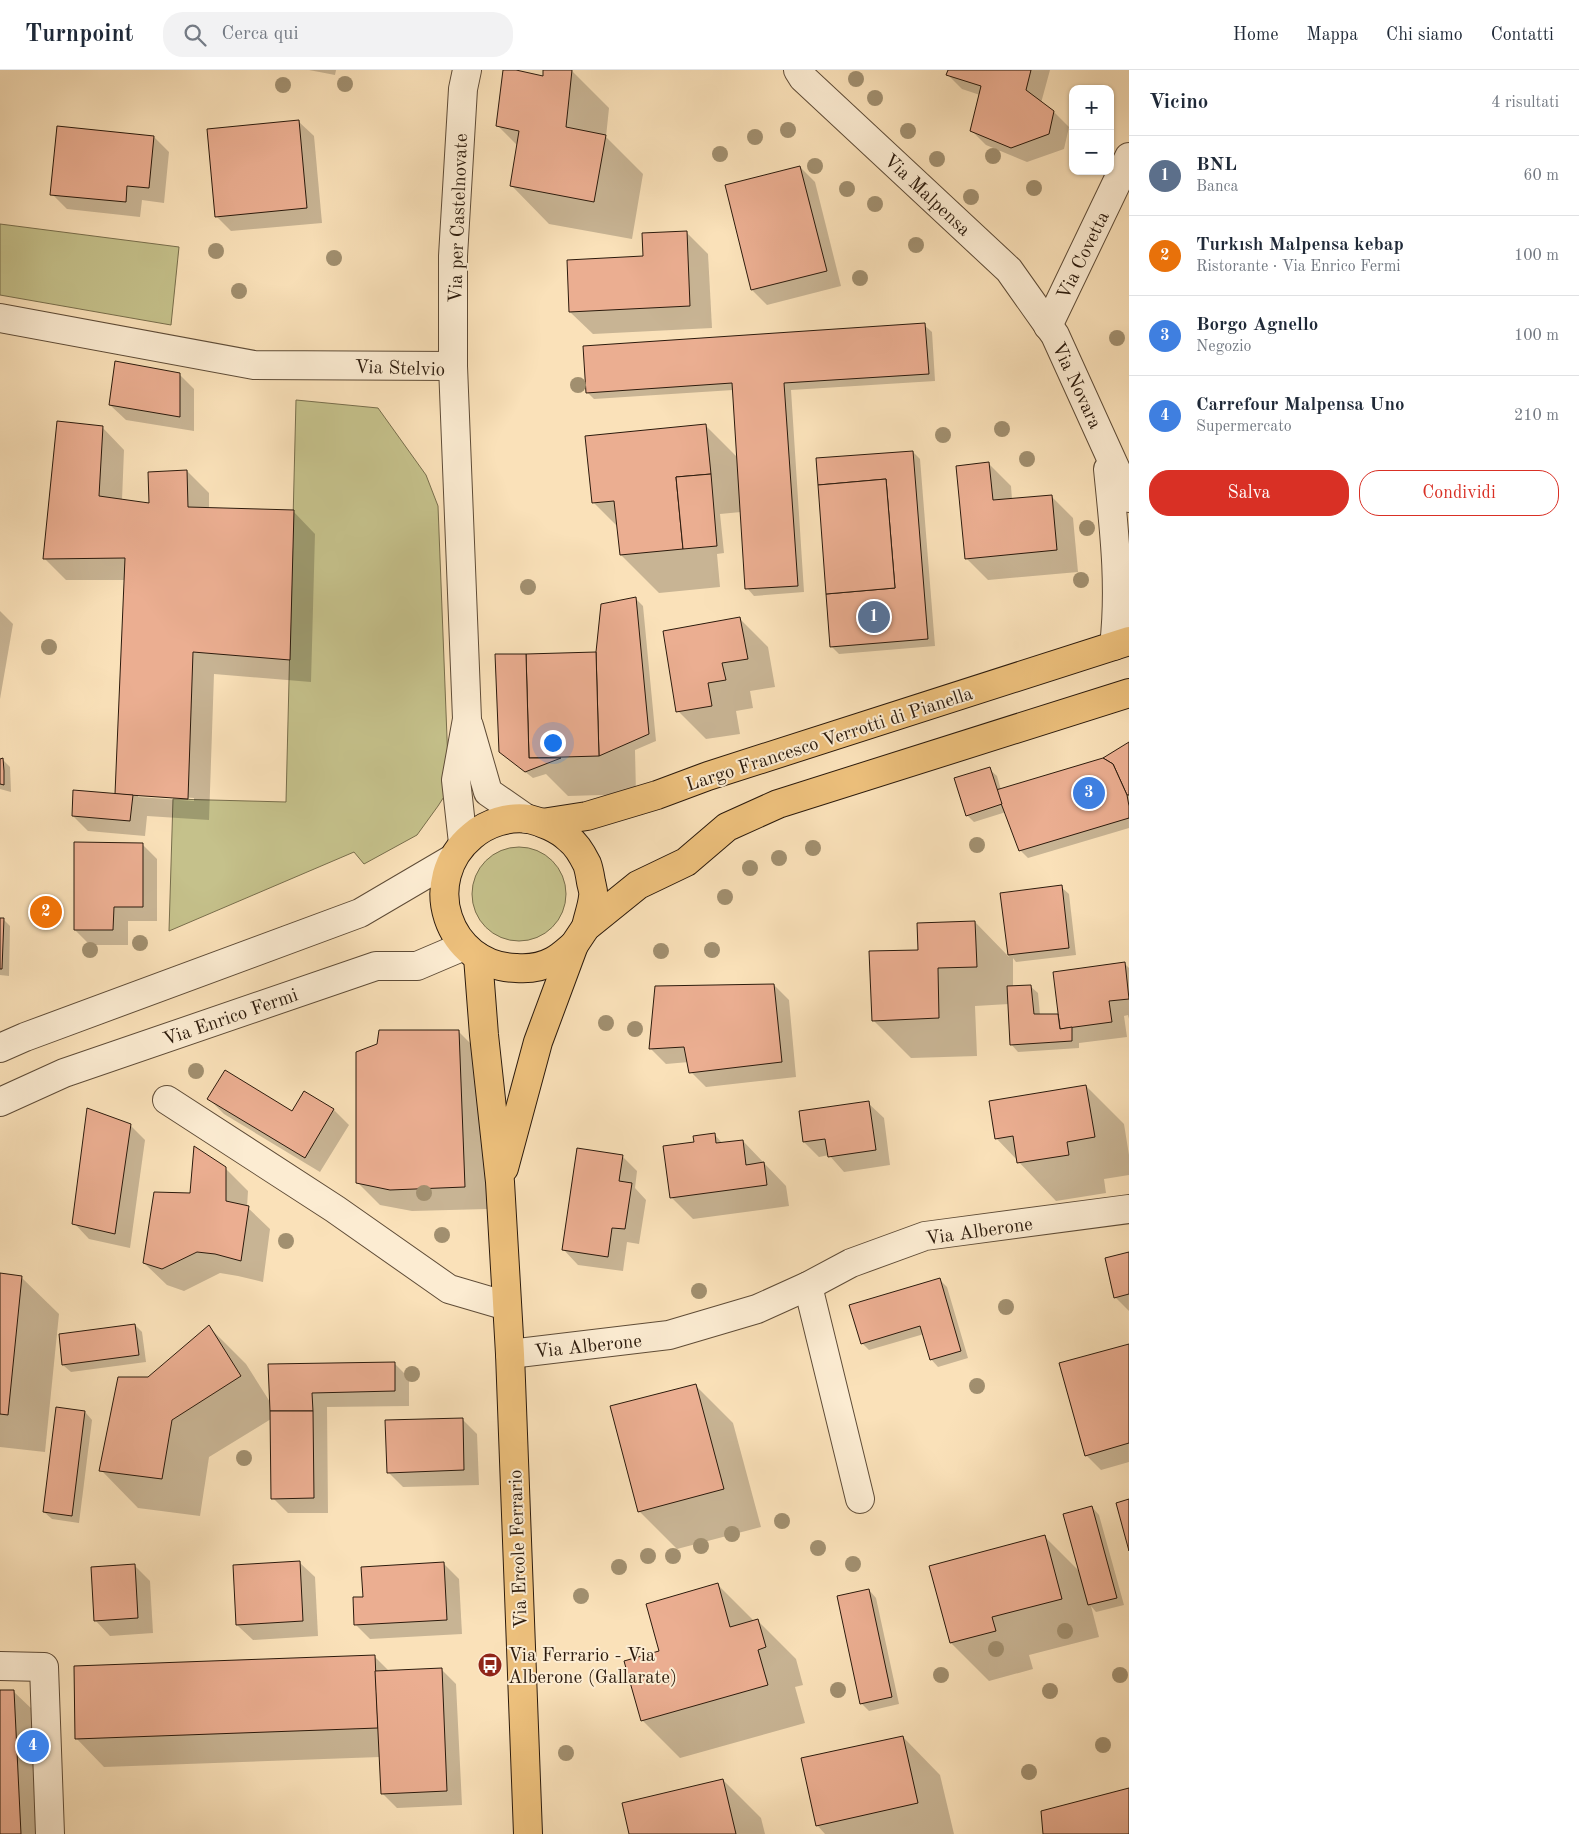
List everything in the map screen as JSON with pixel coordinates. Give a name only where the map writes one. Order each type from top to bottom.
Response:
[{"type":"main road","name":"Largo Francesco Verrotti di Pianella","points":[[458,851],[477,832],[492,823],[509,819],[535,821],[587,816],[1122,644]]},
{"type":"main road","points":[[458,851],[444,881],[444,905],[451,927],[471,952],[502,968],[528,969],[553,961],[638,886],[686,862],[727,827],[778,804],[1129,693]]},
{"type":"main road","points":[[500,1182],[538,1042],[594,896],[588,865],[570,839],[535,821]]},
{"type":"main road","points":[[471,952],[484,1035],[500,1182],[510,1354]]},
{"type":"main road","name":"Via Ercole Ferrario","points":[[510,1354],[528,1834]]},
{"type":"street","name":"Via per Castelnovate","points":[[453,366],[453,256],[463,89],[467,70]]},
{"type":"street","name":"Via Malpensa","points":[[798,70],[803,78],[1009,270],[1048,326]]},
{"type":"street","name":"Via Covetta","points":[[1048,326],[1129,157]]},
{"type":"street","name":"Via Stelvio","points":[[0,318],[254,365],[453,366],[467,719],[456,780],[458,851]]},
{"type":"street","name":"Via Novara","points":[[1048,326],[1055,335],[1129,498]]},
{"type":"street","name":"Via Novara","points":[[1106,445],[1118,578],[1118,619],[1122,644]]},
{"type":"street","name":"Via Stelvio","points":[[467,719],[488,792],[535,821]]},
{"type":"street","points":[[0,1048],[13,1038],[360,913],[458,851]]},
{"type":"street","name":"Via Enrico Fermi","points":[[0,1102],[64,1073],[376,966],[417,966],[471,952]]},
{"type":"street","points":[[167,1100],[335,1209],[449,1289],[507,1306]]},
{"type":"street","name":"Via Alberone","points":[[510,1354],[669,1336],[757,1309],[808,1286],[851,1263],[925,1236],[1129,1209]]},
{"type":"street","points":[[808,1286],[860,1499]]},
{"type":"street","points":[[0,1666],[44,1667],[50,1834]]},
{"type":"shaded area","points":[[0,224],[179,247],[171,325],[0,295]]},
{"type":"shaded area","points":[[296,400],[378,408],[426,475],[438,506],[449,789],[417,835],[364,864],[354,852],[169,931],[173,799],[286,802]]},
{"type":"shaded area","points":[[519,847],[537,851],[552,861],[562,876],[566,894],[562,912],[552,927],[537,937],[519,941],[501,937],[486,927],[476,912],[472,894],[476,876],[486,861],[501,851]]},
{"type":"building","points":[[503,70],[516,70],[543,76],[543,70],[572,70],[566,127],[606,135],[594,202],[510,186],[519,131],[496,126]]},
{"type":"building","points":[[948,70],[1031,70],[1026,90],[1054,111],[1049,134],[1011,148],[970,131],[981,86],[946,75]]},
{"type":"building","points":[[299,120],[307,208],[215,217],[207,129]]},
{"type":"building","points":[[57,126],[154,136],[149,188],[127,186],[126,202],[50,195]]},
{"type":"building","points":[[800,166],[827,271],[751,290],[725,185]]},
{"type":"building","points":[[687,231],[690,306],[569,312],[567,260],[643,256],[642,233]]},
{"type":"building","points":[[925,323],[929,374],[784,383],[798,586],[745,589],[732,383],[586,393],[583,346]]},
{"type":"building","points":[[115,361],[180,373],[180,417],[109,405]]},
{"type":"building","points":[[57,421],[103,426],[99,496],[149,503],[148,472],[187,470],[188,507],[294,510],[290,660],[193,652],[188,799],[115,794],[125,558],[43,559]]},
{"type":"building","points":[[706,424],[711,474],[676,477],[683,549],[620,555],[614,501],[592,503],[585,436]]},
{"type":"building","points":[[913,451],[928,639],[830,647],[826,594],[895,588],[886,479],[818,485],[816,458]]},
{"type":"building","points":[[989,462],[993,500],[1052,495],[1057,550],[965,559],[956,466]]},
{"type":"building","points":[[711,474],[717,546],[683,549],[676,477]]},
{"type":"building","points":[[886,479],[895,588],[826,594],[818,485]]},
{"type":"building","points":[[636,597],[649,734],[599,756],[596,652],[601,604]]},
{"type":"building","points":[[740,617],[748,659],[722,663],[726,680],[708,683],[712,706],[676,712],[663,631]]},
{"type":"building","points":[[596,652],[599,756],[529,758],[526,654]]},
{"type":"building","points":[[495,654],[526,654],[529,758],[561,758],[525,772],[499,752]]},
{"type":"building","points":[[1129,742],[1129,795],[1127,795],[1113,764],[1103,758]]},
{"type":"building","points":[[3,758],[4,785],[0,784],[0,759]]},
{"type":"building","points":[[1103,758],[1113,764],[1127,795],[1129,818],[1019,851],[996,790]]},
{"type":"building","points":[[990,767],[1002,804],[966,816],[954,778]]},
{"type":"building","points":[[73,790],[133,795],[130,821],[72,816]]},
{"type":"building","points":[[74,842],[143,843],[143,907],[114,907],[113,930],[74,930]]},
{"type":"building","points":[[1062,885],[1069,948],[1008,955],[1000,893]]},
{"type":"building","points":[[0,918],[4,918],[2,969],[0,969]]},
{"type":"building","points":[[975,921],[977,967],[938,968],[939,1018],[872,1021],[869,951],[918,950],[917,923]]},
{"type":"building","points":[[1125,962],[1129,999],[1109,1001],[1112,1022],[1060,1029],[1053,972]]},
{"type":"building","points":[[774,984],[782,1062],[689,1073],[684,1047],[649,1049],[655,986]]},
{"type":"building","points":[[1031,985],[1034,1014],[1058,1014],[1060,1029],[1072,1027],[1072,1041],[1010,1045],[1007,986]]},
{"type":"building","points":[[379,1030],[459,1030],[465,1187],[390,1190],[356,1183],[356,1052],[377,1044]]},
{"type":"building","points":[[225,1070],[292,1111],[304,1091],[334,1109],[305,1158],[207,1099]]},
{"type":"building","points":[[1086,1085],[1095,1137],[1067,1142],[1069,1155],[1017,1163],[1013,1136],[995,1139],[989,1101]]},
{"type":"building","points":[[869,1101],[876,1150],[828,1157],[825,1139],[803,1142],[799,1111]]},
{"type":"building","points":[[87,1108],[131,1124],[115,1234],[72,1224]]},
{"type":"building","points":[[715,1133],[716,1143],[743,1140],[746,1165],[764,1162],[767,1185],[670,1198],[663,1146],[694,1142],[693,1136]]},
{"type":"building","points":[[194,1146],[226,1167],[226,1201],[249,1206],[241,1261],[215,1254],[197,1252],[162,1269],[143,1263],[154,1192],[190,1193]]},
{"type":"building","points":[[577,1148],[623,1155],[619,1181],[632,1183],[625,1229],[612,1228],[608,1257],[562,1250]]},
{"type":"building","points":[[1129,1252],[1129,1294],[1114,1298],[1105,1258]]},
{"type":"building","points":[[0,1273],[22,1276],[8,1415],[0,1414]]},
{"type":"building","points":[[940,1278],[961,1351],[930,1360],[920,1326],[861,1344],[849,1305]]},
{"type":"building","points":[[135,1324],[139,1355],[62,1365],[59,1334]]},
{"type":"building","points":[[209,1325],[241,1376],[172,1420],[162,1479],[99,1471],[118,1377],[148,1377]]},
{"type":"building","points":[[1129,1344],[1129,1443],[1085,1456],[1059,1363]]},
{"type":"building","points":[[395,1362],[395,1391],[312,1393],[313,1411],[270,1411],[268,1364]]},
{"type":"building","points":[[696,1384],[724,1489],[638,1512],[610,1406]]},
{"type":"building","points":[[56,1407],[85,1411],[72,1516],[43,1512]]},
{"type":"building","points":[[270,1411],[313,1411],[314,1498],[271,1499]]},
{"type":"building","points":[[463,1418],[464,1470],[387,1473],[385,1420]]},
{"type":"building","points":[[1129,1499],[1129,1551],[1116,1503]]},
{"type":"building","points":[[1092,1506],[1117,1598],[1088,1605],[1063,1514]]},
{"type":"building","points":[[1045,1535],[1062,1599],[992,1617],[996,1631],[950,1643],[929,1566]]},
{"type":"building","points":[[300,1561],[303,1621],[236,1625],[233,1565]]},
{"type":"building","points":[[444,1562],[447,1620],[354,1625],[353,1597],[363,1597],[361,1567]]},
{"type":"building","points":[[135,1564],[138,1618],[94,1621],[91,1567]]},
{"type":"building","points":[[718,1583],[730,1627],[758,1619],[766,1647],[758,1650],[768,1685],[641,1721],[624,1661],[659,1651],[646,1604]]},
{"type":"building","points":[[869,1589],[892,1697],[860,1704],[837,1596]]},
{"type":"building","points":[[375,1655],[378,1728],[75,1739],[74,1666]]},
{"type":"building","points":[[442,1668],[447,1791],[381,1794],[375,1671]]},
{"type":"building","points":[[0,1690],[14,1690],[21,1834],[0,1834]]},
{"type":"building","points":[[903,1736],[918,1803],[816,1826],[801,1758]]},
{"type":"building","points":[[723,1779],[736,1834],[629,1834],[622,1803]]},
{"type":"building","points":[[1129,1788],[1129,1834],[1043,1834],[1041,1811]]},
{"type":"place","name":"BNL","points":[[874,617]]},
{"type":"place","name":"Borgo Agnello","points":[[1089,793]]},
{"type":"place","name":"Turkısh Malpensa kebap","points":[[46,912]]},
{"type":"place","name":"Via Ferrario - Via Alberone (Gallarate)","points":[[490,1665]]},
{"type":"place","name":"Carrefour Malpensa Uno","points":[[33,1746]]}]
